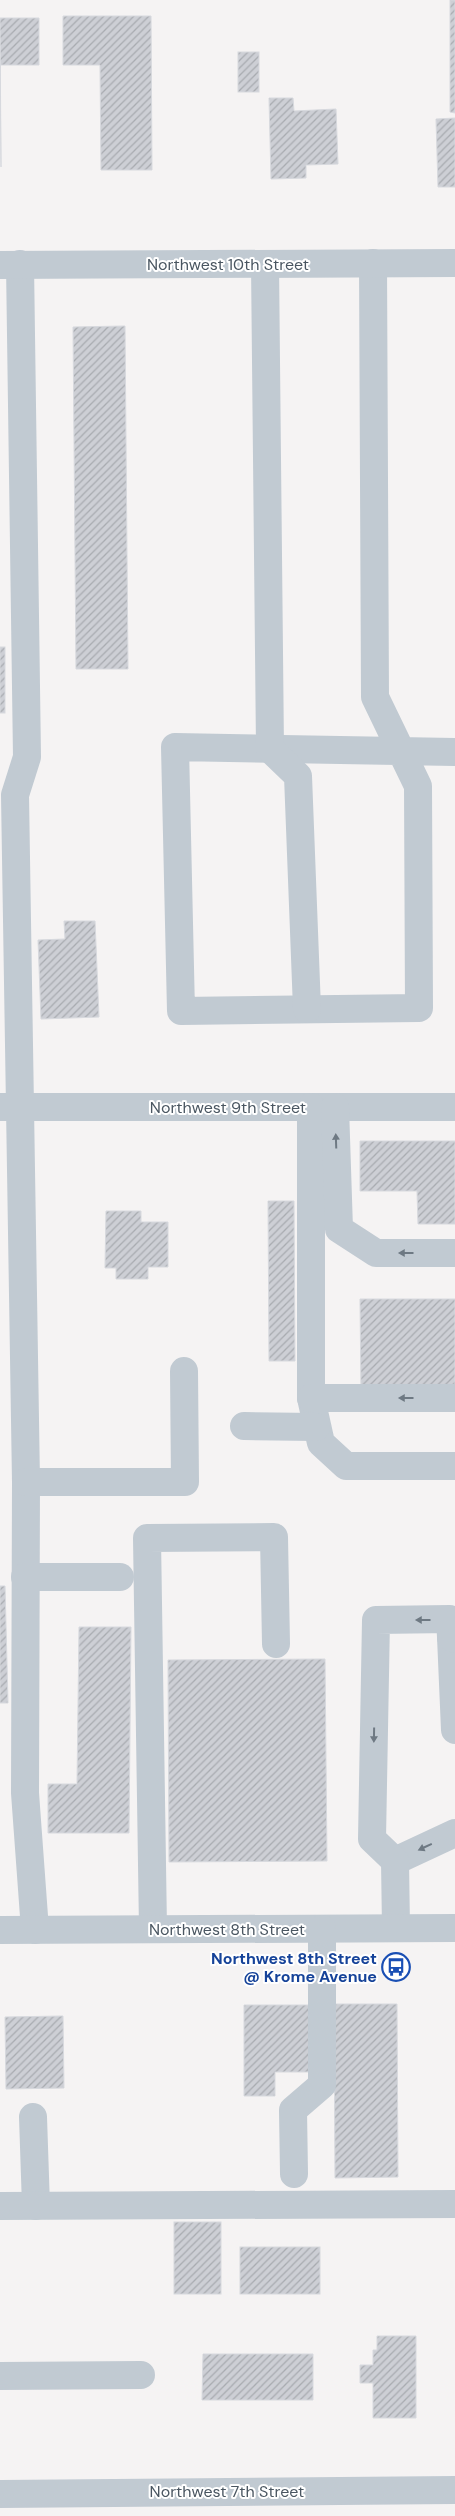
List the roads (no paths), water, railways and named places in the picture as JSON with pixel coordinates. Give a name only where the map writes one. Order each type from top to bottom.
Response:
[{"type":"street","points":[[374,263],[375,697],[399,750],[418,786],[419,1008],[181,1011],[175,747],[399,750],[455,752]]},
{"type":"street","name":"Northwest 10th Street","points":[[10,264],[455,263]]},
{"type":"street","points":[[10,264],[27,757],[15,795],[11,1107],[26,1482],[25,1793],[34,1930]]},
{"type":"street","points":[[265,264],[270,748],[298,776],[307,1009]]},
{"type":"street","name":"Northwest 9th Street","points":[[11,1107],[455,1107]]},
{"type":"street","points":[[323,1107],[339,1229],[376,1253],[455,1253]]},
{"type":"street","points":[[323,1107],[310,1398],[321,1443],[346,1466],[455,1466]]},
{"type":"street","points":[[26,1482],[185,1482],[184,1371]]},
{"type":"street","points":[[310,1398],[455,1398]]},
{"type":"street","points":[[244,1426],[316,1426]]},
{"type":"street","points":[[153,1929],[147,1538],[274,1537],[276,1644]]},
{"type":"street","points":[[25,1577],[120,1577]]},
{"type":"street","points":[[396,1928],[395,1861],[372,1839],[376,1620],[450,1619],[453,1638],[455,1730]]},
{"type":"street","points":[[395,1861],[455,1833]]},
{"type":"street","points":[[455,1928],[455,1941]]},
{"type":"street","name":"Northwest 8th Street","points":[[0,1930],[455,1928]]},
{"type":"street","points":[[294,2174],[293,2110],[322,2085],[322,1929]]},
{"type":"street","points":[[33,2117],[36,2206]]},
{"type":"street","points":[[0,2206],[455,2204]]},
{"type":"street","points":[[0,2376],[141,2375]]},
{"type":"street","name":"Northwest 7th Street","points":[[0,2494],[455,2490]]},
{"type":"place","name":"Northwest 8th Street @ Krome Avenue","points":[[396,1967]]}]
